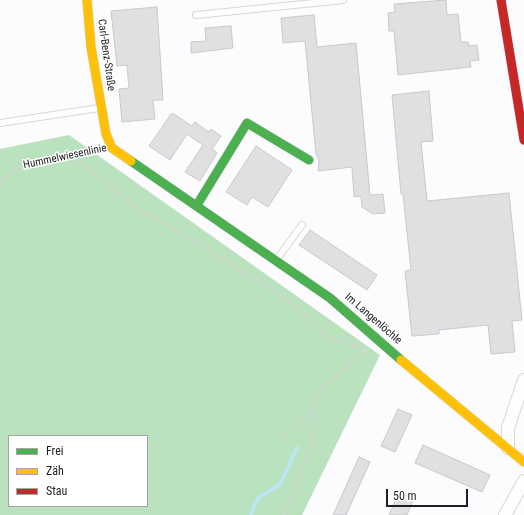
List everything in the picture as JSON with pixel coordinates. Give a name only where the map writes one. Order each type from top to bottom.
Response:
[{"type":"street","name":"Carl-Benz-Straße","points":[[87,0],[91,47],[102,111]]},
{"type":"street","points":[[501,0],[524,140]]},
{"type":"street","points":[[102,111],[106,134],[112,148]]},
{"type":"street","points":[[197,206],[247,124],[309,160]]},
{"type":"street","name":"Im Langenlöchle","points":[[112,148],[330,298],[371,335],[524,462]]},
{"type":"street","points":[[508,448],[508,428],[524,380]]},
{"type":"street","points":[[505,515],[524,480]]},
{"type":"lane","points":[[196,15],[343,0]]},
{"type":"lane","points":[[0,123],[102,111]]},
{"type":"lane","points":[[276,261],[302,225]]},
{"type":"path","name":"Hummelwiesenlinie","points":[[0,183],[22,164],[112,148]]},
{"type":"path","points":[[68,156],[96,174],[142,212],[176,230],[286,300],[327,336],[367,349],[322,389],[312,410],[278,444]]},
{"type":"path","points":[[284,515],[309,456],[315,416],[312,410]]},
{"type":"green space","points":[[69,135],[380,355],[302,515],[0,515],[0,149]]},
{"type":"building","points":[[446,0],[447,15],[458,14],[461,42],[468,42],[469,46],[477,45],[479,60],[470,61],[471,67],[398,75],[394,31],[389,31],[388,13],[395,12],[394,4]]},
{"type":"building","points":[[157,7],[163,100],[153,100],[155,119],[122,122],[119,89],[129,88],[127,65],[117,66],[111,11]]},
{"type":"building","points":[[314,15],[317,47],[356,43],[370,195],[383,194],[385,213],[373,214],[362,207],[361,196],[354,197],[352,167],[318,171],[319,160],[316,154],[305,41],[283,43],[281,18]]},
{"type":"building","points":[[231,26],[233,48],[191,53],[191,42],[206,41],[205,28]]},
{"type":"building","points":[[429,91],[433,141],[421,142],[427,201],[509,193],[522,320],[512,321],[515,352],[491,354],[488,325],[439,330],[439,334],[412,336],[405,271],[411,270],[403,194],[401,194],[392,95]]},
{"type":"building","points":[[171,114],[174,114],[192,126],[195,122],[209,132],[211,129],[221,136],[212,149],[217,153],[200,181],[185,172],[203,145],[187,134],[170,160],[149,146]]},
{"type":"building","points":[[256,146],[292,170],[268,207],[252,197],[247,205],[226,192]]},
{"type":"building","points":[[310,230],[377,275],[367,290],[299,245]]},
{"type":"building","points":[[398,409],[412,415],[395,452],[381,446]]},
{"type":"building","points":[[423,445],[490,475],[482,492],[415,463]]},
{"type":"building","points":[[359,457],[370,462],[346,515],[333,515]]},
{"type":"building","points":[[399,492],[414,498],[407,515],[389,515]]},
{"type":"waterway","points":[[251,515],[258,498],[280,484],[297,448]]},
{"type":"traffic: fast","points":[[197,205],[247,123],[309,160]]},
{"type":"traffic: fast","points":[[131,161],[330,298],[401,360]]},
{"type":"traffic: slow","points":[[87,0],[91,47],[106,134],[112,148],[131,161]]},
{"type":"traffic: slow","points":[[401,360],[524,462]]},
{"type":"traffic: jam","points":[[501,0],[524,140]]}]
